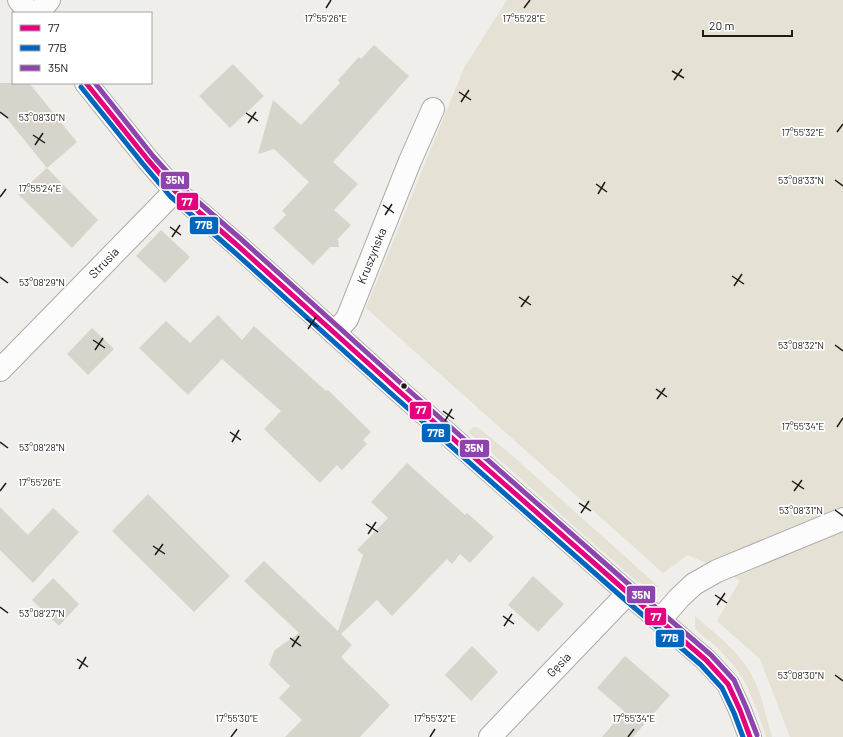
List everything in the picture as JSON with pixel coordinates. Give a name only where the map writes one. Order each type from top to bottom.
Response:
[{"type":"street","points":[[19,0],[29,12]]},
{"type":"street","points":[[39,12],[49,0]]},
{"type":"street","points":[[87,84],[175,191],[628,593],[706,660],[728,684],[750,737]]},
{"type":"street","name":"Kruszyńska","points":[[334,333],[347,319],[410,161],[433,109]]},
{"type":"street","name":"Strusia","points":[[0,370],[175,191]]},
{"type":"street","points":[[660,620],[679,598],[694,584],[717,571],[843,519]]},
{"type":"street","name":"Gęsia","points":[[490,737],[628,593]]},
{"type":"shaded area","points":[[507,0],[843,0],[843,737],[790,737],[760,659],[717,621],[740,580],[688,555],[663,573],[366,308],[464,68]]},
{"type":"shaded area","points":[[474,427],[479,428],[515,458],[659,587],[647,586],[636,581],[468,432]]},
{"type":"shaded area","points":[[695,616],[721,638],[745,664],[761,697],[772,737],[766,737],[747,686],[735,667],[717,647],[695,628]]},
{"type":"building","points":[[374,45],[409,76],[333,162],[358,184],[334,210],[351,225],[338,239],[339,247],[330,247],[313,265],[273,228],[286,215],[282,211],[309,182],[274,149],[258,154],[273,100],[301,125],[340,83],[338,80],[359,57],[361,59]]},
{"type":"building","points":[[233,64],[264,96],[230,128],[199,96]]},
{"type":"building","points":[[0,83],[30,84],[77,142],[47,168],[0,110]]},
{"type":"building","points":[[47,168],[98,220],[72,248],[18,194]]},
{"type":"building","points":[[161,230],[190,257],[165,283],[136,256]]},
{"type":"building","points":[[218,315],[242,340],[254,326],[326,391],[328,390],[371,432],[363,440],[367,444],[342,470],[337,465],[320,483],[264,429],[281,411],[222,359],[188,395],[139,348],[166,321],[190,343]]},
{"type":"building","points":[[92,328],[114,349],[88,375],[67,354]]},
{"type":"building","points":[[407,463],[465,515],[467,513],[494,537],[470,563],[460,554],[452,564],[447,559],[392,616],[377,600],[341,634],[352,645],[341,657],[390,705],[360,737],[285,737],[302,720],[279,698],[290,686],[269,665],[275,650],[299,633],[244,581],[264,561],[338,631],[363,555],[357,550],[388,518],[371,502]]},
{"type":"building","points":[[148,494],[230,576],[194,612],[112,531]]},
{"type":"building","points":[[0,507],[28,535],[53,508],[79,532],[33,583],[0,550]]},
{"type":"building","points":[[533,576],[564,604],[538,632],[508,605]]},
{"type":"building","points":[[53,578],[79,604],[59,626],[32,600]]},
{"type":"building","points":[[472,646],[498,672],[471,701],[445,675]]},
{"type":"building","points":[[625,656],[670,695],[633,737],[602,737],[624,711],[597,688]]},
{"type":"transit line","name":"77","points":[[87,84],[175,191],[400,392],[706,660],[728,684],[750,737]]},
{"type":"transit line","name":"35N","points":[[96,84],[153,156],[180,186],[405,387],[711,655],[734,680],[757,735]]},
{"type":"transit line","name":"77B","points":[[81,87],[170,196],[395,397],[701,665],[722,688],[743,737]]}]
